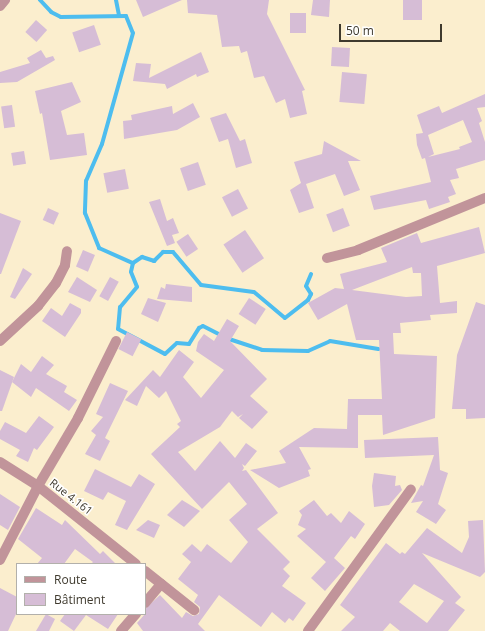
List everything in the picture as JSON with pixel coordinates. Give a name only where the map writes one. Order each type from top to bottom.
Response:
[{"type":"street","points":[[0,6],[5,0]]},
{"type":"street","points":[[327,258],[358,250],[485,198]]},
{"type":"street","points":[[0,341],[38,306],[56,283],[65,265],[67,251]]},
{"type":"street","points":[[0,462],[38,486],[78,418],[116,340]]},
{"type":"street","name":"Rue 4.161","points":[[0,560],[38,486],[135,563]]},
{"type":"street","points":[[308,631],[412,489]]},
{"type":"street","points":[[146,572],[194,610]]},
{"type":"street","points":[[146,602],[161,584]]},
{"type":"street","points":[[121,631],[135,615]]},
{"type":"building","points":[[136,0],[182,0],[143,17]]},
{"type":"building","points":[[187,0],[269,0],[267,14],[305,90],[302,91],[307,114],[290,118],[285,99],[276,103],[264,76],[254,78],[247,51],[241,53],[239,46],[222,47],[217,15],[188,13]]},
{"type":"building","points":[[313,0],[330,0],[329,17],[311,15]]},
{"type":"building","points":[[403,0],[422,0],[422,20],[403,20]]},
{"type":"building","points":[[290,13],[306,13],[306,33],[290,33]]},
{"type":"building","points":[[36,20],[47,30],[36,42],[25,32]]},
{"type":"building","points":[[94,25],[101,45],[79,52],[72,32]]},
{"type":"building","points":[[332,47],[350,48],[349,67],[331,66]]},
{"type":"building","points":[[41,50],[46,58],[53,56],[55,60],[17,82],[0,83],[0,72],[30,63],[27,58]]},
{"type":"building","points":[[201,52],[209,72],[197,77],[196,74],[167,89],[165,84],[133,81],[136,63],[151,64],[149,78]]},
{"type":"building","points":[[342,72],[367,74],[364,104],[339,102]]},
{"type":"building","points":[[72,82],[81,102],[61,111],[67,135],[84,133],[87,155],[50,160],[42,113],[40,114],[35,91]]},
{"type":"building","points":[[485,94],[485,107],[477,108],[482,121],[479,123],[485,142],[485,160],[456,169],[459,178],[450,180],[456,194],[448,197],[450,202],[429,209],[426,200],[374,210],[370,196],[431,182],[425,158],[422,159],[417,145],[416,134],[423,133],[417,115],[439,106],[442,113]],"holes":[[[463,120],[472,142],[459,147],[460,149],[428,157],[434,154],[428,135]]]},
{"type":"building","points":[[193,103],[200,117],[177,130],[124,139],[123,121],[132,120],[131,115],[172,106],[173,114]]},
{"type":"building","points":[[12,105],[15,127],[4,128],[1,107]]},
{"type":"building","points":[[226,113],[240,141],[245,139],[252,163],[236,168],[228,139],[219,142],[210,118]]},
{"type":"building","points":[[324,141],[361,161],[348,161],[360,190],[344,196],[335,174],[306,184],[314,208],[299,213],[290,190],[301,183],[294,162],[322,154]]},
{"type":"building","points":[[24,151],[26,164],[13,166],[11,153]]},
{"type":"building","points":[[198,162],[206,185],[188,191],[180,168]]},
{"type":"building","points":[[125,169],[129,189],[107,193],[103,173]]},
{"type":"building","points":[[238,189],[248,209],[232,217],[222,197]]},
{"type":"building","points":[[160,199],[167,221],[173,218],[179,233],[172,235],[175,243],[167,246],[149,202]]},
{"type":"building","points":[[48,208],[59,213],[54,225],[43,220]]},
{"type":"building","points":[[343,208],[350,226],[333,232],[326,214]]},
{"type":"building","points":[[0,213],[21,221],[1,274],[0,274]]},
{"type":"building","points":[[479,227],[485,253],[437,266],[440,303],[457,301],[457,313],[430,315],[431,320],[400,323],[401,333],[393,333],[394,354],[437,356],[435,418],[383,435],[382,415],[358,415],[358,448],[299,447],[311,469],[308,470],[310,476],[279,488],[250,470],[286,463],[279,451],[314,428],[347,429],[348,399],[382,399],[379,340],[356,340],[347,304],[318,320],[308,303],[335,288],[344,289],[340,274],[387,262],[381,248],[417,233],[421,243]],"holes":[[[412,267],[413,273],[421,273],[422,296],[406,297],[352,290]]]},
{"type":"building","points":[[245,230],[264,258],[242,273],[223,245]]},
{"type":"building","points":[[188,234],[198,249],[186,257],[176,242]]},
{"type":"building","points":[[83,250],[95,255],[88,272],[76,267]]},
{"type":"building","points":[[23,268],[32,274],[15,299],[10,297]]},
{"type":"building","points":[[77,277],[97,290],[90,302],[68,292]]},
{"type":"building","points":[[110,277],[119,282],[108,301],[99,296]]},
{"type":"building","points":[[166,284],[192,287],[192,302],[157,299],[161,287],[165,289]]},
{"type":"building","points":[[148,298],[166,303],[158,322],[141,314]]},
{"type":"building","points":[[249,298],[266,309],[255,325],[239,314]]},
{"type":"building","points":[[476,302],[485,305],[485,418],[466,419],[466,409],[452,409],[457,355]]},
{"type":"building","points":[[70,303],[81,309],[81,313],[65,337],[42,321],[51,308],[62,316]]},
{"type":"building","points":[[227,319],[239,326],[230,341],[267,379],[250,396],[268,412],[252,429],[239,418],[243,414],[238,417],[232,411],[220,427],[178,452],[195,471],[220,441],[235,458],[246,443],[257,451],[245,466],[242,464],[244,468],[242,471],[246,470],[278,513],[257,529],[290,562],[283,569],[290,576],[282,586],[306,603],[293,621],[289,618],[285,623],[272,612],[261,627],[219,595],[198,624],[205,631],[143,631],[137,623],[144,615],[146,615],[146,608],[160,595],[182,618],[186,612],[193,616],[199,614],[200,607],[194,602],[198,595],[178,579],[191,562],[182,554],[192,544],[201,552],[207,544],[231,563],[248,542],[229,520],[247,504],[229,482],[202,509],[151,454],[180,427],[177,424],[181,421],[166,391],[159,398],[146,386],[137,406],[125,400],[153,370],[160,377],[179,350],[194,362],[183,377],[201,398],[224,370],[196,351],[198,342],[204,334],[214,341]]},
{"type":"building","points":[[127,332],[141,339],[133,356],[118,349]]},
{"type":"building","points":[[42,356],[54,365],[46,374],[67,386],[64,392],[77,400],[69,411],[36,388],[31,397],[12,382],[21,364],[31,372]]},
{"type":"building","points":[[0,370],[14,377],[2,411],[0,411]]},
{"type":"building","points":[[110,383],[128,391],[105,438],[110,441],[100,461],[85,454],[96,435],[91,431],[103,417],[96,414]]},
{"type":"building","points":[[39,416],[54,427],[37,450],[34,448],[28,462],[16,456],[20,450],[0,439],[0,431],[5,422],[26,433]]},
{"type":"building","points":[[438,437],[440,470],[448,473],[438,504],[446,510],[436,524],[416,512],[423,501],[411,503],[421,485],[423,486],[434,455],[365,458],[364,440]]},
{"type":"building","points":[[95,469],[131,487],[139,474],[155,484],[127,530],[115,525],[126,501],[108,492],[103,500],[84,491]]},
{"type":"building","points":[[374,473],[396,476],[395,486],[400,485],[402,490],[389,505],[374,507],[372,486]]},
{"type":"building","points":[[0,494],[20,507],[8,530],[0,525]]},
{"type":"building","points":[[182,500],[200,511],[184,527],[167,515]]},
{"type":"building","points":[[314,500],[327,516],[331,513],[341,523],[349,511],[365,524],[355,539],[351,536],[334,558],[345,568],[325,591],[311,578],[326,562],[297,536],[306,529],[298,525],[302,515],[299,511]]},
{"type":"building","points":[[36,508],[62,525],[65,520],[100,554],[103,551],[115,563],[92,563],[93,562],[75,549],[65,563],[38,563],[42,558],[18,539]]},
{"type":"building","points":[[148,520],[160,525],[154,538],[136,530]]},
{"type":"building","points":[[483,520],[485,572],[480,577],[422,553],[461,597],[455,603],[465,610],[448,631],[400,631],[390,623],[383,631],[341,631],[355,617],[340,605],[386,543],[400,554],[402,552],[405,554],[427,528],[462,553],[469,537],[468,521]],"holes":[[[414,584],[444,601],[427,623],[399,602]]]},
{"type":"building","points":[[0,588],[16,596],[16,614],[8,631],[0,631]]},
{"type":"building","points":[[45,615],[55,619],[49,631],[36,631]]},
{"type":"building","points":[[64,615],[86,615],[74,631],[60,621]]},
{"type":"building","points":[[86,615],[117,615],[108,629]]},
{"type":"waterway","points":[[40,0],[51,12],[61,17],[126,16],[133,33],[102,144],[86,181],[85,213],[99,248],[133,263],[142,257],[154,261],[163,252],[173,252],[201,285],[254,292],[285,318],[308,300],[311,294],[306,286],[311,274]]},
{"type":"waterway","points":[[116,0],[119,16]]},
{"type":"waterway","points":[[133,263],[131,272],[137,287],[120,307],[118,329],[165,354],[177,343],[189,344],[199,328],[203,326],[229,339],[262,350],[308,351],[330,341],[378,349]]}]
